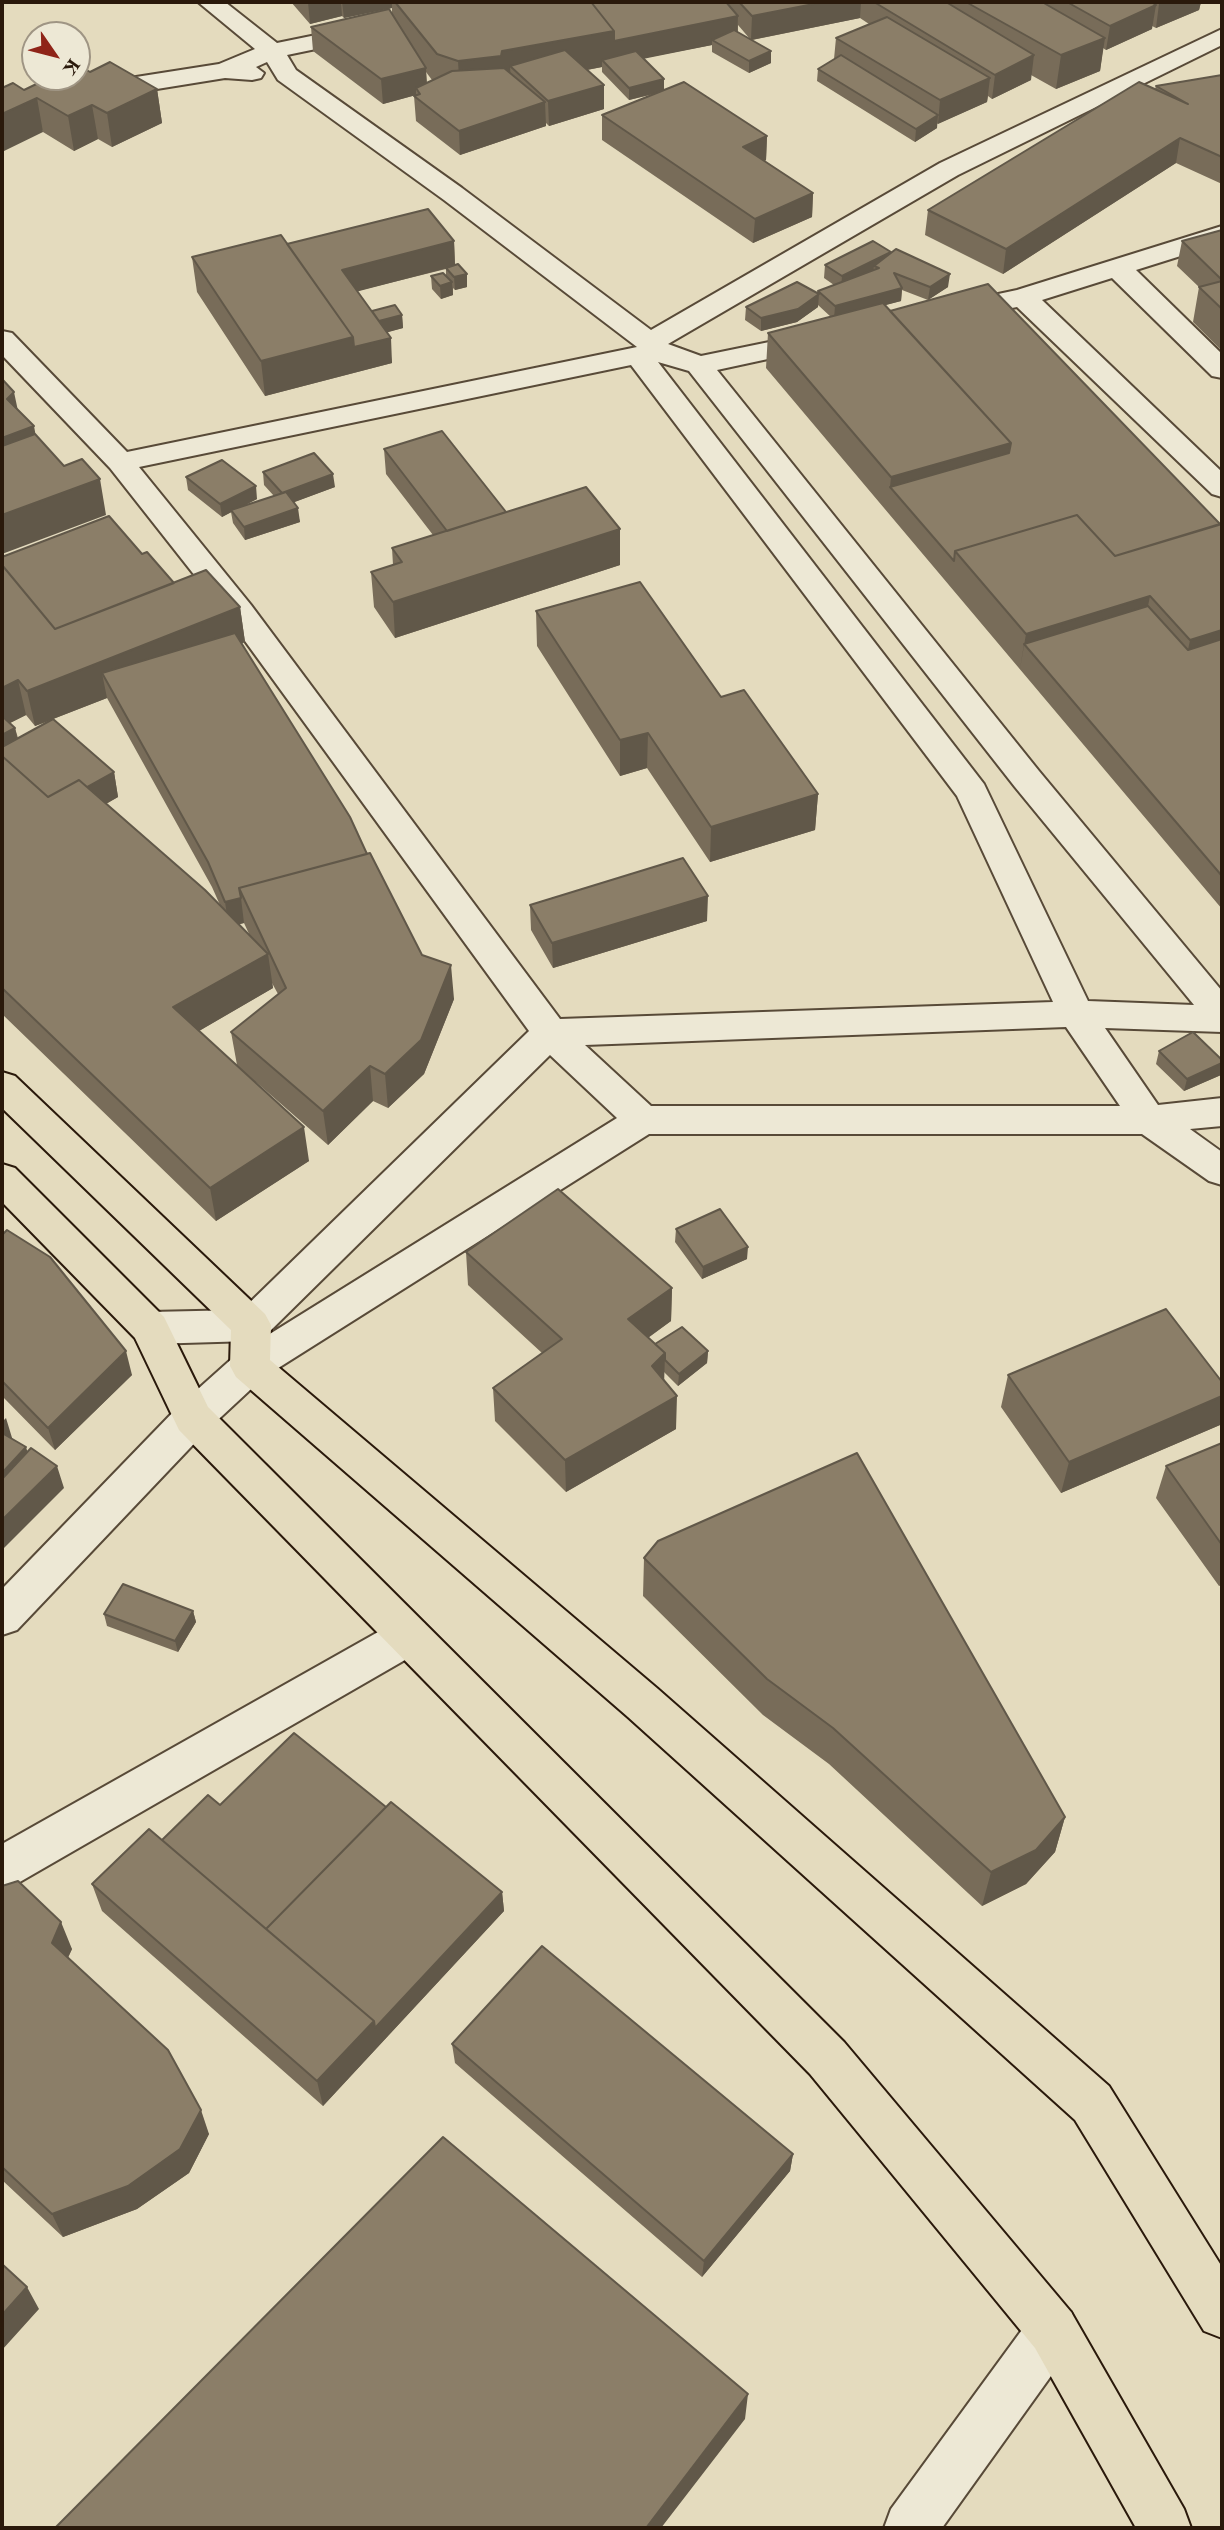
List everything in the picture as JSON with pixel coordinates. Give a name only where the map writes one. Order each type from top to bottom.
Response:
[{"type":"main road","points":[[2,1086],[251,1345],[643,1703],[1092,2103],[1222,2313]]},
{"type":"main road","points":[[2,1178],[150,1328],[193,1418],[827,2058],[1053,2330],[1165,2528]]},
{"type":"street","points":[[210,2],[272,51],[287,75],[453,194],[651,350],[972,792],[1076,1014],[1149,1120],[1222,1171]]},
{"type":"street","points":[[225,71],[272,51],[391,27]]},
{"type":"street","points":[[120,463],[651,350],[949,169],[1222,36]]},
{"type":"street","points":[[2,106],[225,71],[287,75]]},
{"type":"street","points":[[929,317],[1023,297],[1222,234]]},
{"type":"street","points":[[1117,267],[1222,370]]},
{"type":"street","points":[[1023,297],[1222,488]]},
{"type":"street","points":[[651,350],[699,365],[848,334]]},
{"type":"street","points":[[2,339],[120,463],[240,611],[550,1033],[642,1120]]},
{"type":"street","points":[[699,365],[1027,779],[1222,1017]]},
{"type":"street","points":[[2,1617],[193,1418],[251,1345],[550,1033],[1076,1014],[1222,1017]]},
{"type":"street","points":[[150,1328],[251,1345],[642,1120],[1149,1120],[1222,1112]]},
{"type":"street","points":[[2,1868],[410,1636]]},
{"type":"street","points":[[911,2528],[1053,2330]]},
{"type":"building","points":[[395,2],[591,2],[614,31],[502,51],[501,56],[458,61],[437,54]]},
{"type":"building","points":[[591,2],[726,2],[738,16],[614,41],[614,31]]},
{"type":"building","points":[[739,2],[824,2],[752,16]]},
{"type":"building","points":[[874,2],[946,2],[1034,55],[995,75]]},
{"type":"building","points":[[966,2],[1042,2],[1105,38],[1061,55]]},
{"type":"building","points":[[1067,2],[1151,2],[1156,5],[1110,26]]},
{"type":"building","points":[[389,9],[426,68],[381,79],[311,27]]},
{"type":"building","points":[[887,17],[990,78],[940,100],[836,38]]},
{"type":"building","points":[[734,30],[771,51],[749,61],[712,40]]},
{"type":"building","points":[[565,50],[604,85],[548,101],[510,66]]},
{"type":"building","points":[[636,51],[664,79],[629,88],[602,60]]},
{"type":"building","points":[[841,55],[938,115],[916,129],[818,69]]},
{"type":"building","points":[[110,62],[157,89],[107,113],[92,105],[68,116],[37,98],[2,114],[2,88],[13,83],[21,91],[91,91],[91,72]]},
{"type":"building","points":[[504,68],[545,102],[459,131],[414,96],[420,94],[416,88],[452,71]]},
{"type":"building","points":[[1222,75],[1222,157],[1180,138],[1006,249],[928,210],[1139,82],[1188,104],[1156,86]]},
{"type":"building","points":[[684,82],[767,136],[743,147],[813,193],[755,219],[602,115]]},
{"type":"building","points":[[428,209],[454,241],[342,270],[391,338],[354,347],[353,337],[287,244]]},
{"type":"building","points":[[1222,230],[1222,280],[1182,241]]},
{"type":"building","points":[[281,235],[353,337],[261,361],[192,257]]},
{"type":"building","points":[[873,241],[891,252],[842,276],[825,265]]},
{"type":"building","points":[[896,249],[950,274],[930,287],[894,273],[902,288],[835,306],[818,291],[879,268],[874,266]]},
{"type":"building","points":[[458,264],[467,274],[454,277],[446,268]]},
{"type":"building","points":[[443,273],[452,282],[440,286],[431,276]]},
{"type":"building","points":[[1222,281],[1222,309],[1199,287]]},
{"type":"building","points":[[797,282],[819,294],[798,309],[761,318],[746,307]]},
{"type":"building","points":[[988,284],[1220,524],[1115,556],[1077,515],[955,551],[954,561],[890,487],[1009,453],[1011,443],[890,311]]},
{"type":"building","points":[[883,303],[1011,443],[891,477],[768,333]]},
{"type":"building","points":[[395,305],[402,315],[379,321],[372,311]]},
{"type":"building","points":[[2,379],[14,392],[7,399],[34,426],[2,438]]},
{"type":"building","points":[[442,431],[506,512],[447,531],[384,449]]},
{"type":"building","points":[[35,434],[64,466],[82,459],[100,479],[2,515],[2,446]]},
{"type":"building","points":[[314,453],[333,474],[282,493],[263,472]]},
{"type":"building","points":[[222,460],[256,486],[220,504],[186,477]]},
{"type":"building","points":[[586,487],[620,529],[393,602],[371,572],[402,562],[392,548]]},
{"type":"building","points":[[286,492],[298,508],[244,527],[231,510]]},
{"type":"building","points":[[1077,515],[1115,556],[1222,524],[1222,630],[1190,640],[1150,596],[1026,634],[955,551]]},
{"type":"building","points":[[109,516],[142,554],[147,552],[174,583],[55,629],[2,565],[2,557]]},
{"type":"building","points":[[2,565],[55,629],[206,570],[240,607],[27,691],[18,680],[2,688]]},
{"type":"building","points":[[640,582],[721,697],[744,690],[818,794],[711,827],[648,733],[620,740],[536,611]]},
{"type":"building","points":[[1148,606],[1188,650],[1222,639],[1222,876],[1024,644]]},
{"type":"building","points":[[235,633],[350,817],[367,854],[239,888],[241,898],[225,902],[208,862],[102,673]]},
{"type":"building","points":[[2,716],[15,728],[2,735]]},
{"type":"building","points":[[53,719],[114,772],[87,787],[79,780],[48,797],[2,756],[2,747]]},
{"type":"building","points":[[2,756],[48,797],[79,780],[205,890],[268,954],[173,1007],[304,1127],[210,1188],[2,988]]},
{"type":"building","points":[[370,853],[422,955],[451,965],[421,1040],[385,1074],[370,1066],[323,1111],[231,1032],[286,988],[239,888]]},
{"type":"building","points":[[683,858],[708,896],[552,943],[530,905]]},
{"type":"building","points":[[1193,1032],[1222,1063],[1187,1079],[1159,1051]]},
{"type":"building","points":[[558,1189],[672,1288],[628,1319],[665,1353],[652,1366],[677,1396],[565,1460],[493,1388],[562,1339],[466,1252]]},
{"type":"building","points":[[720,1209],[748,1247],[703,1267],[676,1229]]},
{"type":"building","points":[[7,1230],[50,1257],[126,1351],[48,1428],[2,1381],[2,1235]]},
{"type":"building","points":[[1166,1309],[1222,1382],[1222,1396],[1069,1462],[1008,1375]]},
{"type":"building","points":[[682,1327],[708,1351],[679,1374],[665,1360],[665,1353],[655,1344]]},
{"type":"building","points":[[2,1433],[26,1447],[2,1473]]},
{"type":"building","points":[[1222,1443],[1222,1545],[1166,1466]]},
{"type":"building","points":[[31,1448],[57,1466],[2,1520],[2,1479]]},
{"type":"building","points":[[857,1453],[1065,1817],[1036,1850],[991,1872],[833,1728],[767,1679],[644,1558],[658,1541]]},
{"type":"building","points":[[123,1584],[193,1611],[175,1641],[104,1614]]},
{"type":"building","points":[[294,1733],[386,1807],[266,1929],[162,1840],[208,1795],[220,1805]]},
{"type":"building","points":[[391,1802],[502,1892],[375,2028],[374,2021],[266,1929]]},
{"type":"building","points":[[149,1829],[374,2021],[317,2081],[92,1884]]},
{"type":"building","points":[[18,1881],[61,1922],[52,1943],[168,2050],[201,2110],[180,2149],[128,2186],[52,2214],[2,2167],[2,1886]]},
{"type":"building","points":[[542,1946],[793,2154],[704,2261],[452,2044]]},
{"type":"building","points":[[443,2137],[748,2394],[646,2528],[55,2528]]},
{"type":"building","points":[[2,2264],[27,2287],[2,2315]]}]
